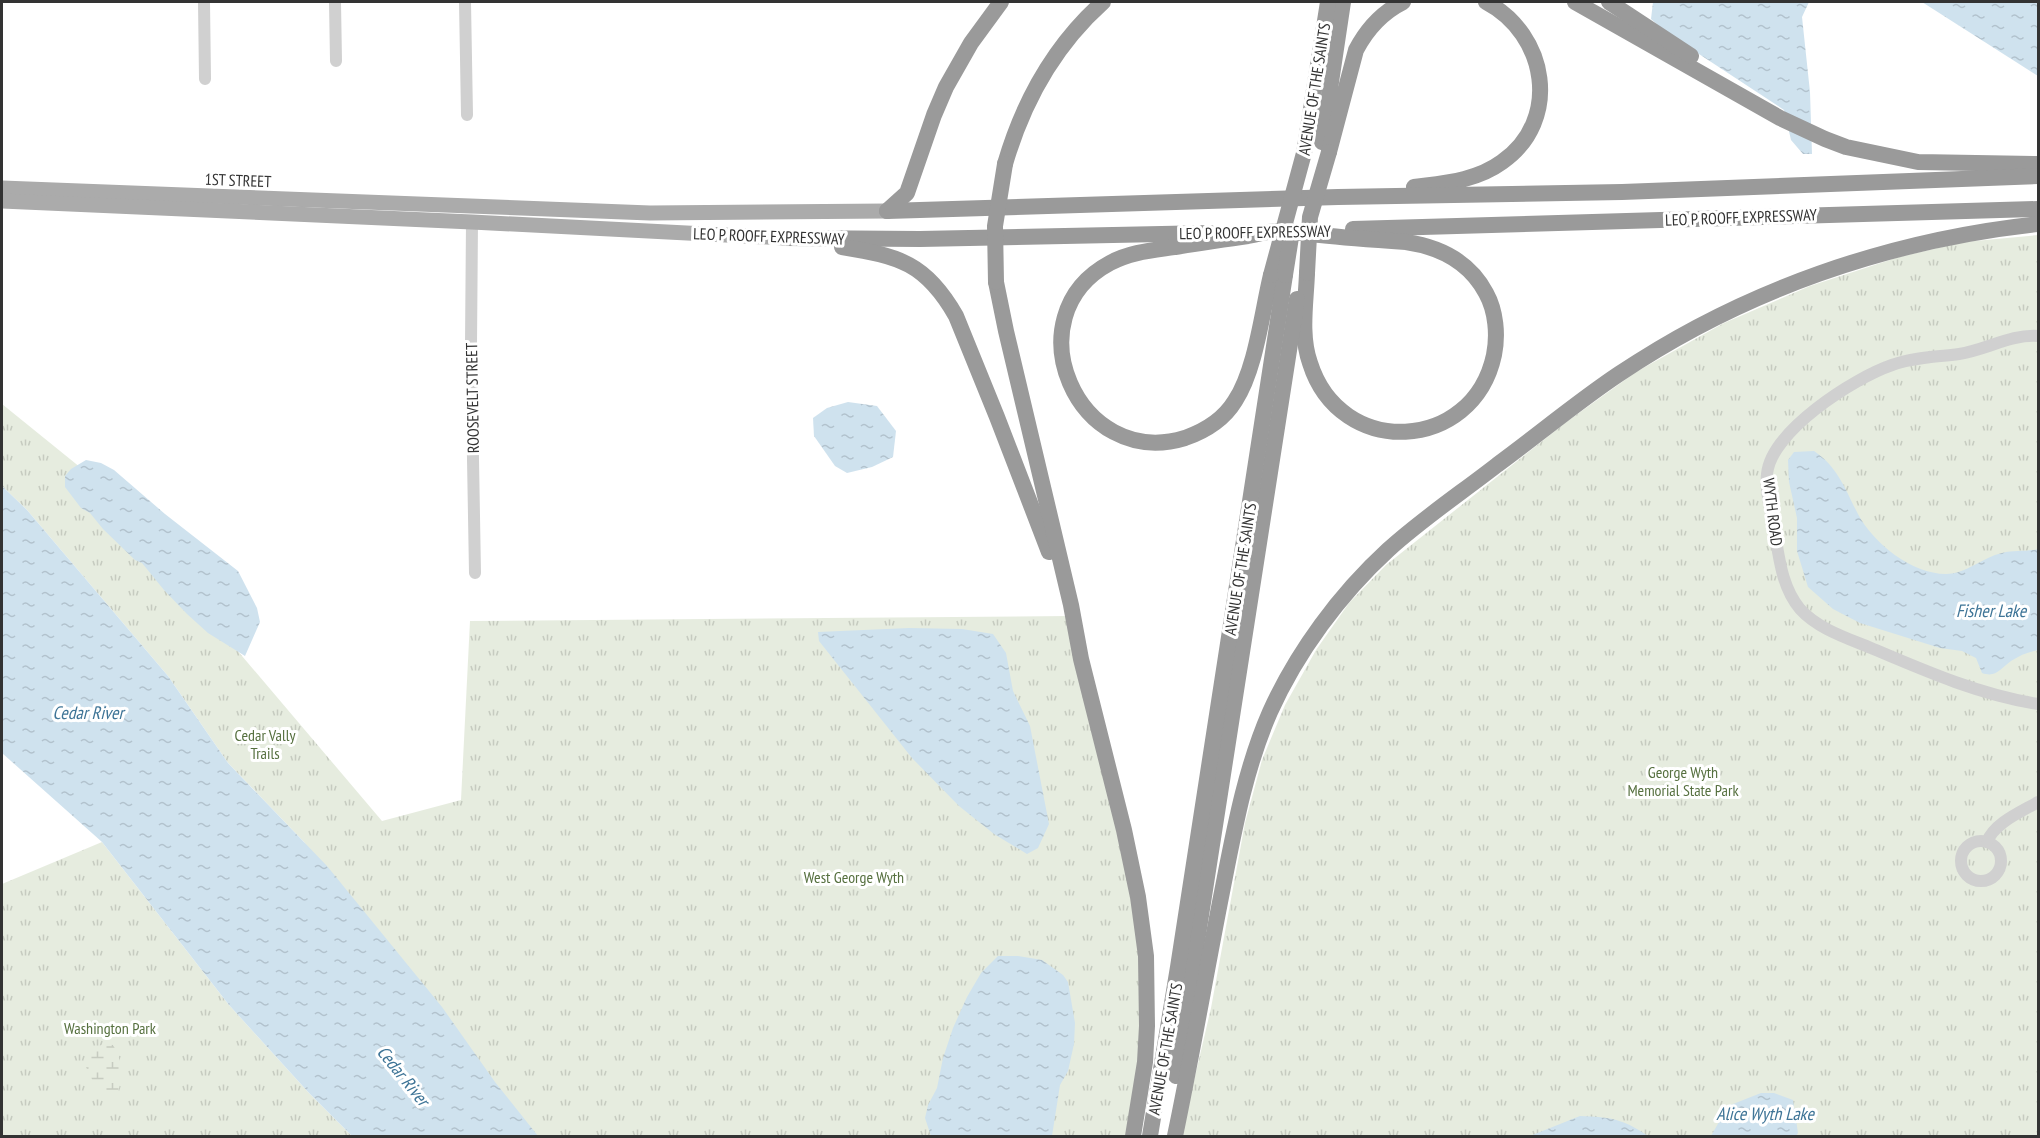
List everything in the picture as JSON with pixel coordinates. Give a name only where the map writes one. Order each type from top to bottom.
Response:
[{"type":"highway","points":[[887,211],[907,193],[946,87],[971,43],[1001,2]]},
{"type":"highway","points":[[1081,659],[1071,605],[1008,342],[996,282],[995,226],[1005,164],[1012,139],[1038,82],[1074,31],[1102,2]]},
{"type":"highway","name":"AVENUE OF THE SAINTS","points":[[1150,1137],[1291,274],[1318,152],[1328,2]]},
{"type":"highway","name":"AVENUE OF THE SAINTS","points":[[1166,1137],[1291,274],[1310,218],[1318,152],[1343,2]]},
{"type":"highway","points":[[1318,152],[1362,38],[1378,18],[1403,2]]},
{"type":"highway","points":[[1338,197],[1452,182],[1473,177],[1502,162],[1525,138],[1535,117],[1540,94],[1536,61],[1528,42],[1516,24],[1500,10],[1486,2]]},
{"type":"highway","points":[[1609,2],[1780,118]]},
{"type":"highway","points":[[1581,5],[1780,118],[1846,147],[1918,162],[2038,164]]},
{"type":"highway","name":"LEO P ROOFF EXPRESSWAY","points":[[887,211],[1338,197],[1622,192],[2038,176]]},
{"type":"highway","name":"LEO P ROOFF EXPRESSWAY","points":[[785,238],[932,239],[1278,231],[2038,208]]},
{"type":"highway","points":[[1175,1137],[1242,798],[1254,752],[1281,690],[1306,649],[1339,603],[1388,550],[1578,402],[1620,373],[1704,323],[1771,292],[1837,267],[1960,235],[2038,224]]},
{"type":"highway","points":[[1278,231],[1415,243],[1453,256],[1473,273],[1492,308],[1497,334],[1490,373],[1475,396],[1458,414],[1444,422],[1413,432],[1398,433],[1374,429],[1347,415],[1326,396],[1309,362],[1291,274],[1247,378],[1234,402],[1209,428],[1166,442],[1137,440],[1102,425],[1077,398],[1070,386],[1062,361],[1062,331],[1070,303],[1099,270],[1126,256],[1278,231]]},
{"type":"highway","points":[[785,238],[890,256],[922,272],[947,300],[956,316],[998,417],[1036,517],[1081,659],[1124,830],[1143,926],[1147,990],[1145,1062],[1134,1137]]},
{"type":"main road","name":"1ST STREET","points":[[2,188],[473,215]]},
{"type":"main road","name":"1ST STREET","points":[[2,201],[473,215]]},
{"type":"main road","name":"LEO P ROOFF EXPRESSWAY","points":[[473,215],[887,211]]},
{"type":"main road","name":"LEO P ROOFF EXPRESSWAY","points":[[473,215],[785,238]]},
{"type":"street","points":[[204,2],[205,80]]},
{"type":"street","points":[[336,2],[336,61]]},
{"type":"street","points":[[465,2],[467,115]]},
{"type":"street","name":"ROOSEVELT STREET","points":[[473,215],[471,345],[476,573]]},
{"type":"street","name":"WYTH ROAD","points":[[2038,336],[2018,337],[1963,354],[1913,359],[1893,364],[1857,380],[1796,425],[1771,457],[1767,474],[1782,575],[1789,593],[1800,609],[1814,622],[1933,675],[2019,701],[2038,704]]},
{"type":"street","points":[[1987,842],[1990,834],[1998,827],[2038,802]]},
{"type":"green space","name":"George Wyth Memorial State Park","points":[[2038,235],[2038,1136],[1181,1136],[1211,1008],[1245,823],[1262,760],[1285,705],[1316,650],[1349,603],[1386,565],[1565,423],[1636,372],[1724,323],[1810,286],[1899,257],[1964,242]]},
{"type":"green space","name":"West George Wyth","points":[[2,404],[86,472],[382,821],[461,800],[470,621],[1068,616],[1146,956],[1132,1136],[501,1136],[304,842],[228,763],[168,676],[27,510],[2,486]]},
{"type":"green space","name":"Washington Park","points":[[102,842],[229,1005],[309,1093],[352,1136],[2,1136],[2,884]]},
{"type":"green space","points":[[103,1044],[113,1045],[119,1056],[121,1068],[118,1093],[109,1097],[98,1092],[85,1065],[92,1051]]},
{"type":"water","points":[[1653,2],[1809,2],[1802,17],[1810,92],[1812,154],[1803,154],[1791,140],[1784,110],[1667,33],[1651,19]]},
{"type":"water","points":[[1922,2],[2038,2],[2038,76]]},
{"type":"water","points":[[848,402],[877,406],[896,431],[893,457],[872,467],[847,473],[835,466],[814,436],[813,418],[827,408]]},
{"type":"water","name":"Fisher Lake","points":[[1814,451],[1835,471],[1858,514],[1873,536],[1895,555],[1920,569],[1933,573],[1953,573],[2002,553],[2038,549],[2038,650],[2018,657],[1994,674],[1982,673],[1976,658],[1962,651],[1940,648],[1860,623],[1833,609],[1808,587],[1797,551],[1797,518],[1789,482],[1788,460],[1794,452]]},
{"type":"water","points":[[86,460],[101,463],[114,470],[165,514],[238,571],[257,608],[260,622],[245,656],[208,633],[164,590],[142,563],[135,560],[90,513],[81,508],[65,487],[65,476],[71,469]]},
{"type":"water","name":"Cedar River","points":[[2,486],[27,510],[168,676],[228,763],[327,866],[442,1007],[495,1082],[538,1136],[352,1136],[309,1093],[229,1005],[102,842],[2,753]]},
{"type":"water","points":[[909,628],[962,629],[993,634],[1006,653],[1013,691],[1030,726],[1049,824],[1038,848],[1027,854],[994,834],[959,806],[912,758],[819,641],[818,632]]},
{"type":"water","points":[[998,956],[1018,956],[1042,960],[1063,975],[1068,982],[1075,1023],[1074,1044],[1068,1071],[1060,1085],[1052,1136],[931,1136],[925,1118],[928,1105],[937,1088],[943,1058],[953,1028],[981,973]]},
{"type":"water","name":"Alice Wyth Lake","points":[[1761,1093],[1774,1093],[1793,1100],[1798,1133],[1796,1136],[1711,1136],[1728,1106]]},
{"type":"water","points":[[1580,1116],[1616,1120],[1648,1136],[1530,1136]]},
{"type":"park label","name":"Cedar Vally Trails","points":[[265,744]]}]
